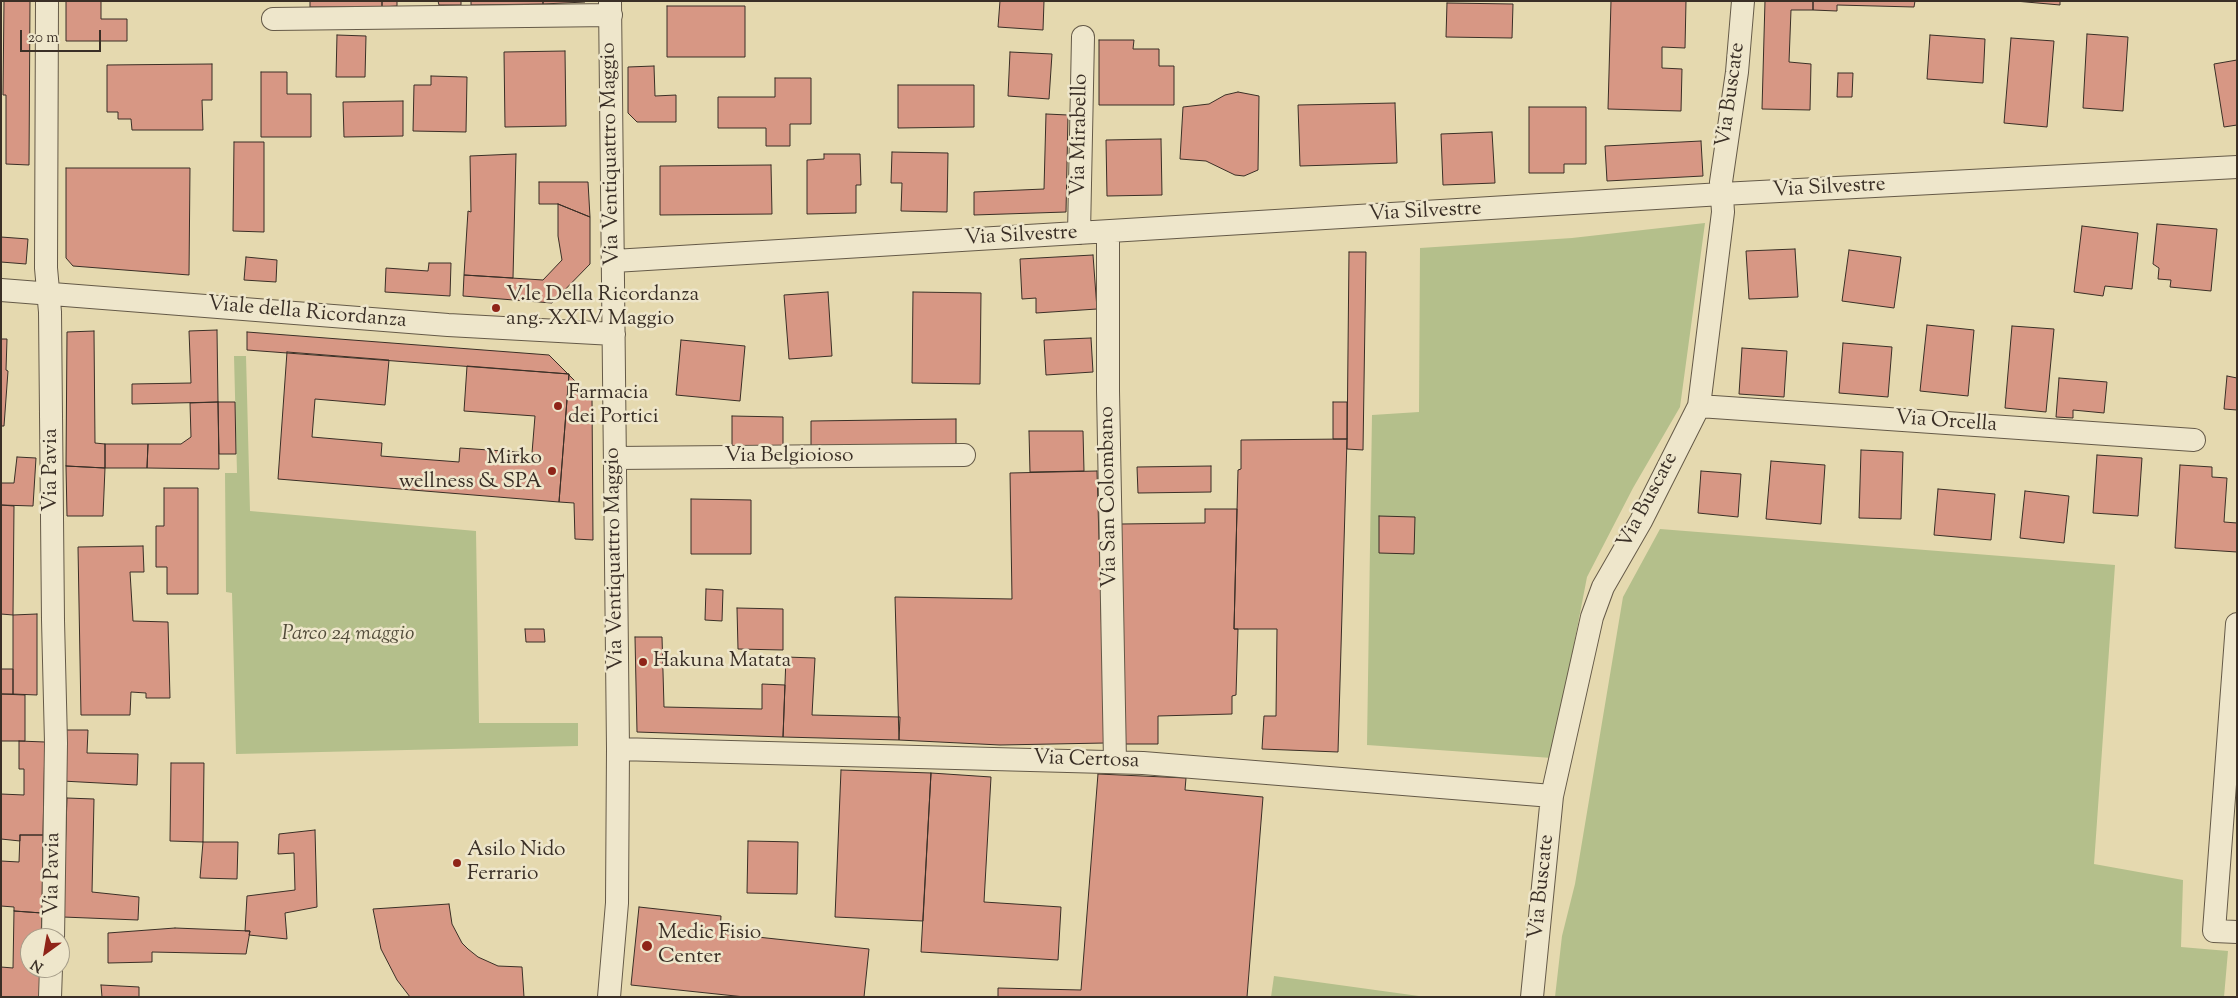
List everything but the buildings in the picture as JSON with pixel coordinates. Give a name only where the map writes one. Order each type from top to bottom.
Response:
[{"type":"street","name":"Via Pavia","points":[[47,1],[46,268],[50,312],[56,743],[53,928]]},
{"type":"street","name":"Via Buscate","points":[[1532,997],[1552,796],[1588,633],[1597,601],[1610,573],[1641,522],[1699,406],[1723,212],[1721,182],[1737,72],[1743,1]]},
{"type":"street","points":[[272,19],[611,8]]},
{"type":"street","name":"Via Ventiquattro Maggio","points":[[609,997],[618,903],[611,8]]},
{"type":"street","name":"Via Mirabello","points":[[1079,233],[1083,37]]},
{"type":"street","name":"Via Silvestre","points":[[614,261],[1722,194],[2237,166]]},
{"type":"street","name":"Via San Colombano","points":[[1108,232],[1108,391],[1115,762]]},
{"type":"street","name":"Viale della Ricordanza","points":[[1,290],[448,325],[614,334]]},
{"type":"street","name":"Via Orcella","points":[[1699,406],[2194,440]]},
{"type":"street","name":"Via Belgioioso","points":[[615,458],[964,455]]},
{"type":"street","points":[[2237,624],[2214,931],[2237,932]]},
{"type":"street","name":"Via Certosa","points":[[618,749],[1115,762],[1552,796]]},
{"type":"street","points":[[50,997],[51,978]]},
{"type":"green space","points":[[1705,223],[1680,407],[1633,488],[1587,577],[1552,758],[1367,745],[1372,415],[1419,412],[1420,248],[1572,238]]},
{"type":"green space","name":"Parco 24 maggio","points":[[234,356],[246,356],[250,511],[476,531],[479,723],[578,723],[578,746],[236,754],[232,593],[226,592],[225,473],[237,473]]},
{"type":"green space","points":[[1660,529],[2115,565],[2094,864],[2183,880],[2181,947],[2228,951],[2224,997],[1555,997],[1562,936],[1575,884],[1623,597]]},
{"type":"green space","points":[[1274,976],[1426,997],[1271,997]]},
{"type":"place","name":"V.le Della Ricordanza ang. XXIV Maggio","points":[[496,308]]},
{"type":"place","name":"Farmacia dei Portici","points":[[558,406]]},
{"type":"place","name":"Mirko wellness & SPA","points":[[552,471]]},
{"type":"place","name":"Hakuna Matata","points":[[643,662]]},
{"type":"place","name":"Asilo Nido Ferrario","points":[[457,863]]},
{"type":"place","name":"Medic Fisio Center","points":[[647,946]]}]
